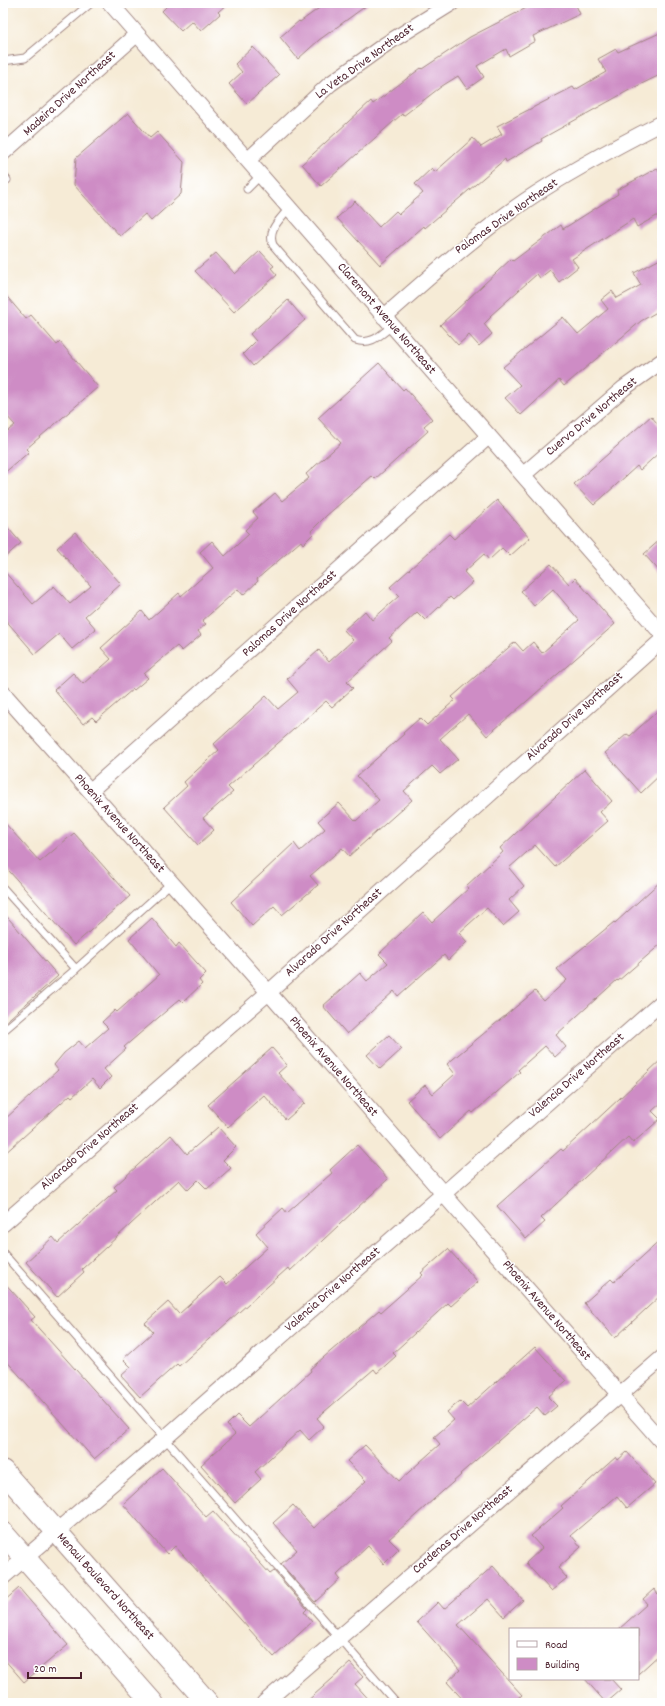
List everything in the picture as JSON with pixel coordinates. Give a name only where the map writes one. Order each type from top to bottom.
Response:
[{"type":"main road","name":"Menaul Boulevard Northeast","points":[[3,1471],[208,1703]]},
{"type":"main road","points":[[3,1533],[153,1703]]},
{"type":"street","name":"Claremont Avenue Northeast","points":[[110,3],[136,35],[248,160],[662,634]]},
{"type":"street","name":"La Veta Drive Northeast","points":[[248,160],[330,84],[386,44],[452,3]]},
{"type":"street","name":"Madeira Drive Northeast","points":[[3,153],[136,35]]},
{"type":"street","name":"Palomas Drive Northeast","points":[[388,322],[448,260],[525,202],[607,152],[662,123]]},
{"type":"street","name":"Cuervo Drive Northeast","points":[[524,475],[554,447],[624,388],[662,361]]},
{"type":"street","name":"Palomas Drive Northeast","points":[[90,791],[489,436]]},
{"type":"street","name":"Alvarado Drive Northeast","points":[[3,1224],[269,992],[662,640]]},
{"type":"street","name":"Phoenix Avenue Northeast","points":[[3,692],[269,992],[662,1442]]},
{"type":"street","name":"Valencia Drive Northeast","points":[[3,1577],[164,1439],[662,1002]]},
{"type":"street","name":"Cardenas Drive Northeast","points":[[264,1703],[662,1358]]},
{"type":"lane","points":[[3,62],[25,58],[91,3]]},
{"type":"lane","points":[[247,189],[261,175]]},
{"type":"lane","points":[[289,208],[272,230],[270,237],[273,245],[355,340],[365,343],[373,340],[388,322]]},
{"type":"lane","points":[[3,1032],[171,883]]},
{"type":"lane","points":[[3,888],[76,968]]},
{"type":"lane","points":[[3,1253],[396,1703]]},
{"type":"building","points":[[170,3],[228,3],[218,12],[220,14],[201,31],[192,21],[181,31],[162,11]]},
{"type":"building","points":[[326,3],[370,3],[319,40],[298,59],[280,37],[299,21],[300,22]]},
{"type":"building","points":[[536,3],[575,3],[580,14],[533,36],[535,41],[509,56],[506,49],[477,66],[484,77],[467,89],[458,76],[442,86],[403,116],[402,114],[321,186],[302,164],[371,101],[373,104],[421,68],[422,69],[470,37]]},
{"type":"building","points":[[662,32],[662,74],[633,88],[541,139],[542,141],[506,162],[505,159],[425,228],[424,226],[380,265],[337,218],[355,201],[379,227],[396,211],[399,214],[423,193],[415,184],[432,168],[435,172],[473,138],[481,147],[502,134],[497,126],[573,87],[575,90],[606,72],[598,59],[616,49],[618,52]]},
{"type":"building","points":[[253,47],[279,75],[247,104],[229,84],[242,72],[235,64]]},
{"type":"building","points":[[128,113],[150,138],[157,132],[184,162],[181,194],[151,221],[145,214],[120,236],[74,185],[76,158]]},
{"type":"building","points":[[657,168],[662,177],[662,213],[637,227],[633,219],[572,259],[578,267],[559,282],[550,270],[540,278],[537,274],[490,316],[491,317],[484,324],[492,334],[479,346],[469,335],[458,345],[440,325],[511,259],[513,261],[561,225],[563,229],[618,194],[617,190]]},
{"type":"building","points":[[260,251],[274,266],[271,268],[277,275],[234,312],[195,271],[216,253],[235,274]]},
{"type":"building","points":[[662,258],[662,309],[641,321],[564,386],[559,380],[521,415],[505,398],[520,385],[503,367],[563,317],[578,334],[608,309],[601,300],[612,291],[617,298],[641,285],[634,273]]},
{"type":"building","points":[[3,292],[26,319],[31,315],[57,345],[60,342],[98,387],[26,449],[29,452],[3,474],[3,435],[15,425],[3,412]]},
{"type":"building","points":[[288,300],[305,320],[253,366],[243,354],[256,341],[250,334]]},
{"type":"building","points":[[379,363],[403,390],[405,388],[432,419],[424,426],[428,431],[375,479],[372,476],[326,516],[311,531],[313,534],[303,544],[301,541],[257,579],[258,581],[243,595],[238,589],[202,621],[206,624],[198,631],[201,635],[182,651],[177,646],[144,674],[148,678],[134,690],[133,689],[96,721],[92,717],[83,724],[54,690],[73,673],[83,684],[111,659],[101,648],[142,611],[149,620],[179,593],[181,596],[213,568],[200,552],[212,541],[225,556],[249,534],[245,530],[258,518],[253,512],[275,493],[282,501],[309,478],[306,474],[341,443],[318,418]]},
{"type":"building","points":[[651,416],[662,429],[662,450],[640,470],[637,466],[594,505],[574,484]]},
{"type":"building","points":[[497,500],[530,538],[510,556],[502,548],[489,560],[484,554],[464,572],[473,582],[453,600],[450,597],[425,620],[417,612],[389,638],[392,641],[347,682],[353,688],[332,707],[326,701],[228,787],[233,792],[203,818],[214,830],[198,845],[164,807],[187,786],[184,782],[219,750],[214,744],[266,696],[278,709],[298,692],[287,679],[319,650],[329,662],[353,640],[344,630],[365,611],[372,620],[399,596],[390,587],[449,534],[454,539]]},
{"type":"building","points":[[3,522],[21,543],[3,559]]},
{"type":"building","points":[[75,532],[121,584],[85,616],[96,629],[72,649],[59,634],[35,654],[3,617],[3,570],[33,604],[54,586],[70,604],[91,586],[57,548]]},
{"type":"building","points":[[662,538],[662,574],[644,554]]},
{"type":"building","points":[[551,564],[569,584],[575,578],[615,624],[487,736],[468,714],[440,739],[458,759],[440,774],[432,766],[404,791],[412,800],[349,856],[342,848],[310,876],[318,885],[282,915],[274,906],[252,926],[231,902],[294,843],[300,851],[325,829],[318,821],[339,803],[356,821],[379,800],[357,776],[420,718],[427,725],[455,700],[452,697],[515,642],[523,651],[533,642],[542,653],[579,620],[553,589],[534,606],[521,591]]},
{"type":"building","points":[[662,707],[662,773],[641,793],[605,753],[627,734],[630,736]]},
{"type":"building","points":[[585,769],[612,801],[600,812],[608,821],[555,867],[535,845],[509,868],[524,886],[509,900],[519,912],[503,926],[487,908],[459,933],[467,942],[448,960],[444,955],[398,996],[394,991],[347,1034],[323,1006],[360,973],[367,981],[388,963],[379,954],[423,912],[432,922],[469,888],[466,886],[503,852],[500,848]]},
{"type":"building","points":[[3,821],[40,862],[74,833],[130,896],[74,945],[3,864]]},
{"type":"building","points":[[662,880],[662,943],[618,981],[617,980],[556,1035],[566,1047],[555,1057],[545,1046],[518,1070],[520,1072],[473,1113],[471,1111],[440,1139],[407,1101],[425,1085],[433,1094],[455,1074],[447,1064],[535,991],[544,1001],[567,980],[557,969],[614,922],[615,923]]},
{"type":"building","points":[[3,912],[58,976],[3,1024]]},
{"type":"building","points":[[152,918],[176,947],[179,943],[206,973],[199,980],[202,984],[183,1002],[180,999],[124,1047],[126,1049],[104,1069],[111,1077],[100,1088],[92,1079],[72,1097],[70,1095],[3,1155],[3,1121],[58,1070],[54,1065],[64,1053],[79,1041],[85,1048],[108,1028],[102,1022],[115,1010],[117,1012],[159,975],[129,939]]},
{"type":"building","points":[[389,1035],[402,1049],[380,1069],[367,1055]]},
{"type":"building","points":[[272,1048],[287,1065],[278,1073],[305,1103],[286,1120],[264,1095],[228,1127],[208,1105]]},
{"type":"building","points":[[662,1059],[662,1102],[652,1111],[660,1119],[633,1143],[628,1137],[541,1218],[545,1222],[526,1239],[497,1206],[561,1149],[563,1151]]},
{"type":"building","points":[[218,1127],[236,1147],[223,1160],[231,1168],[207,1189],[198,1180],[188,1190],[179,1180],[82,1269],[84,1272],[57,1297],[26,1262],[53,1237],[58,1243],[117,1190],[114,1187],[171,1135],[187,1154]]},
{"type":"building","points":[[357,1145],[388,1179],[290,1271],[288,1268],[179,1366],[177,1364],[140,1397],[121,1376],[131,1367],[123,1359],[153,1332],[145,1323],[168,1302],[179,1314],[220,1277],[227,1284],[268,1247],[256,1233],[283,1208],[287,1213],[332,1173],[330,1170]]},
{"type":"building","points":[[662,1239],[662,1294],[615,1338],[584,1303],[611,1279],[614,1282]]},
{"type":"building","points":[[448,1249],[478,1282],[451,1306],[448,1303],[393,1353],[396,1356],[377,1373],[374,1369],[317,1418],[324,1426],[309,1440],[300,1430],[255,1472],[261,1479],[235,1503],[201,1465],[235,1434],[227,1425],[237,1415],[249,1427],[311,1371],[310,1369],[379,1310],[381,1312],[423,1275],[421,1273]]},
{"type":"building","points":[[3,1281],[35,1317],[31,1320],[129,1429],[94,1459],[3,1357]]},
{"type":"building","points":[[535,1347],[566,1381],[548,1397],[557,1406],[545,1416],[537,1407],[460,1474],[461,1475],[389,1539],[399,1549],[384,1564],[368,1546],[337,1575],[340,1579],[315,1602],[281,1564],[297,1550],[273,1523],[293,1505],[314,1528],[366,1481],[347,1461],[365,1445],[399,1481],[440,1444],[434,1437],[454,1420],[447,1412],[460,1401],[467,1408]]},
{"type":"building","points":[[627,1452],[655,1484],[627,1508],[617,1496],[571,1535],[581,1547],[558,1568],[567,1578],[551,1591],[526,1563],[542,1548],[531,1536],[563,1508],[561,1506],[616,1457],[618,1460]]},
{"type":"building","points":[[162,1468],[206,1517],[213,1511],[270,1574],[274,1571],[307,1609],[304,1612],[312,1622],[274,1657],[175,1546],[167,1554],[123,1504]]},
{"type":"building","points":[[493,1566],[523,1600],[504,1617],[488,1599],[458,1625],[522,1695],[513,1703],[466,1703],[447,1682],[460,1670],[417,1622],[438,1602],[444,1609]]},
{"type":"building","points":[[19,1588],[68,1645],[24,1682],[3,1658],[3,1602]]},
{"type":"building","points":[[654,1589],[658,1594],[662,1590],[662,1652],[639,1673],[639,1628],[620,1628],[647,1604],[643,1599]]},
{"type":"building","points":[[350,1663],[363,1677],[355,1684],[372,1703],[305,1703]]},
{"type":"building","points":[[586,1680],[612,1680],[621,1690],[606,1703]]}]
